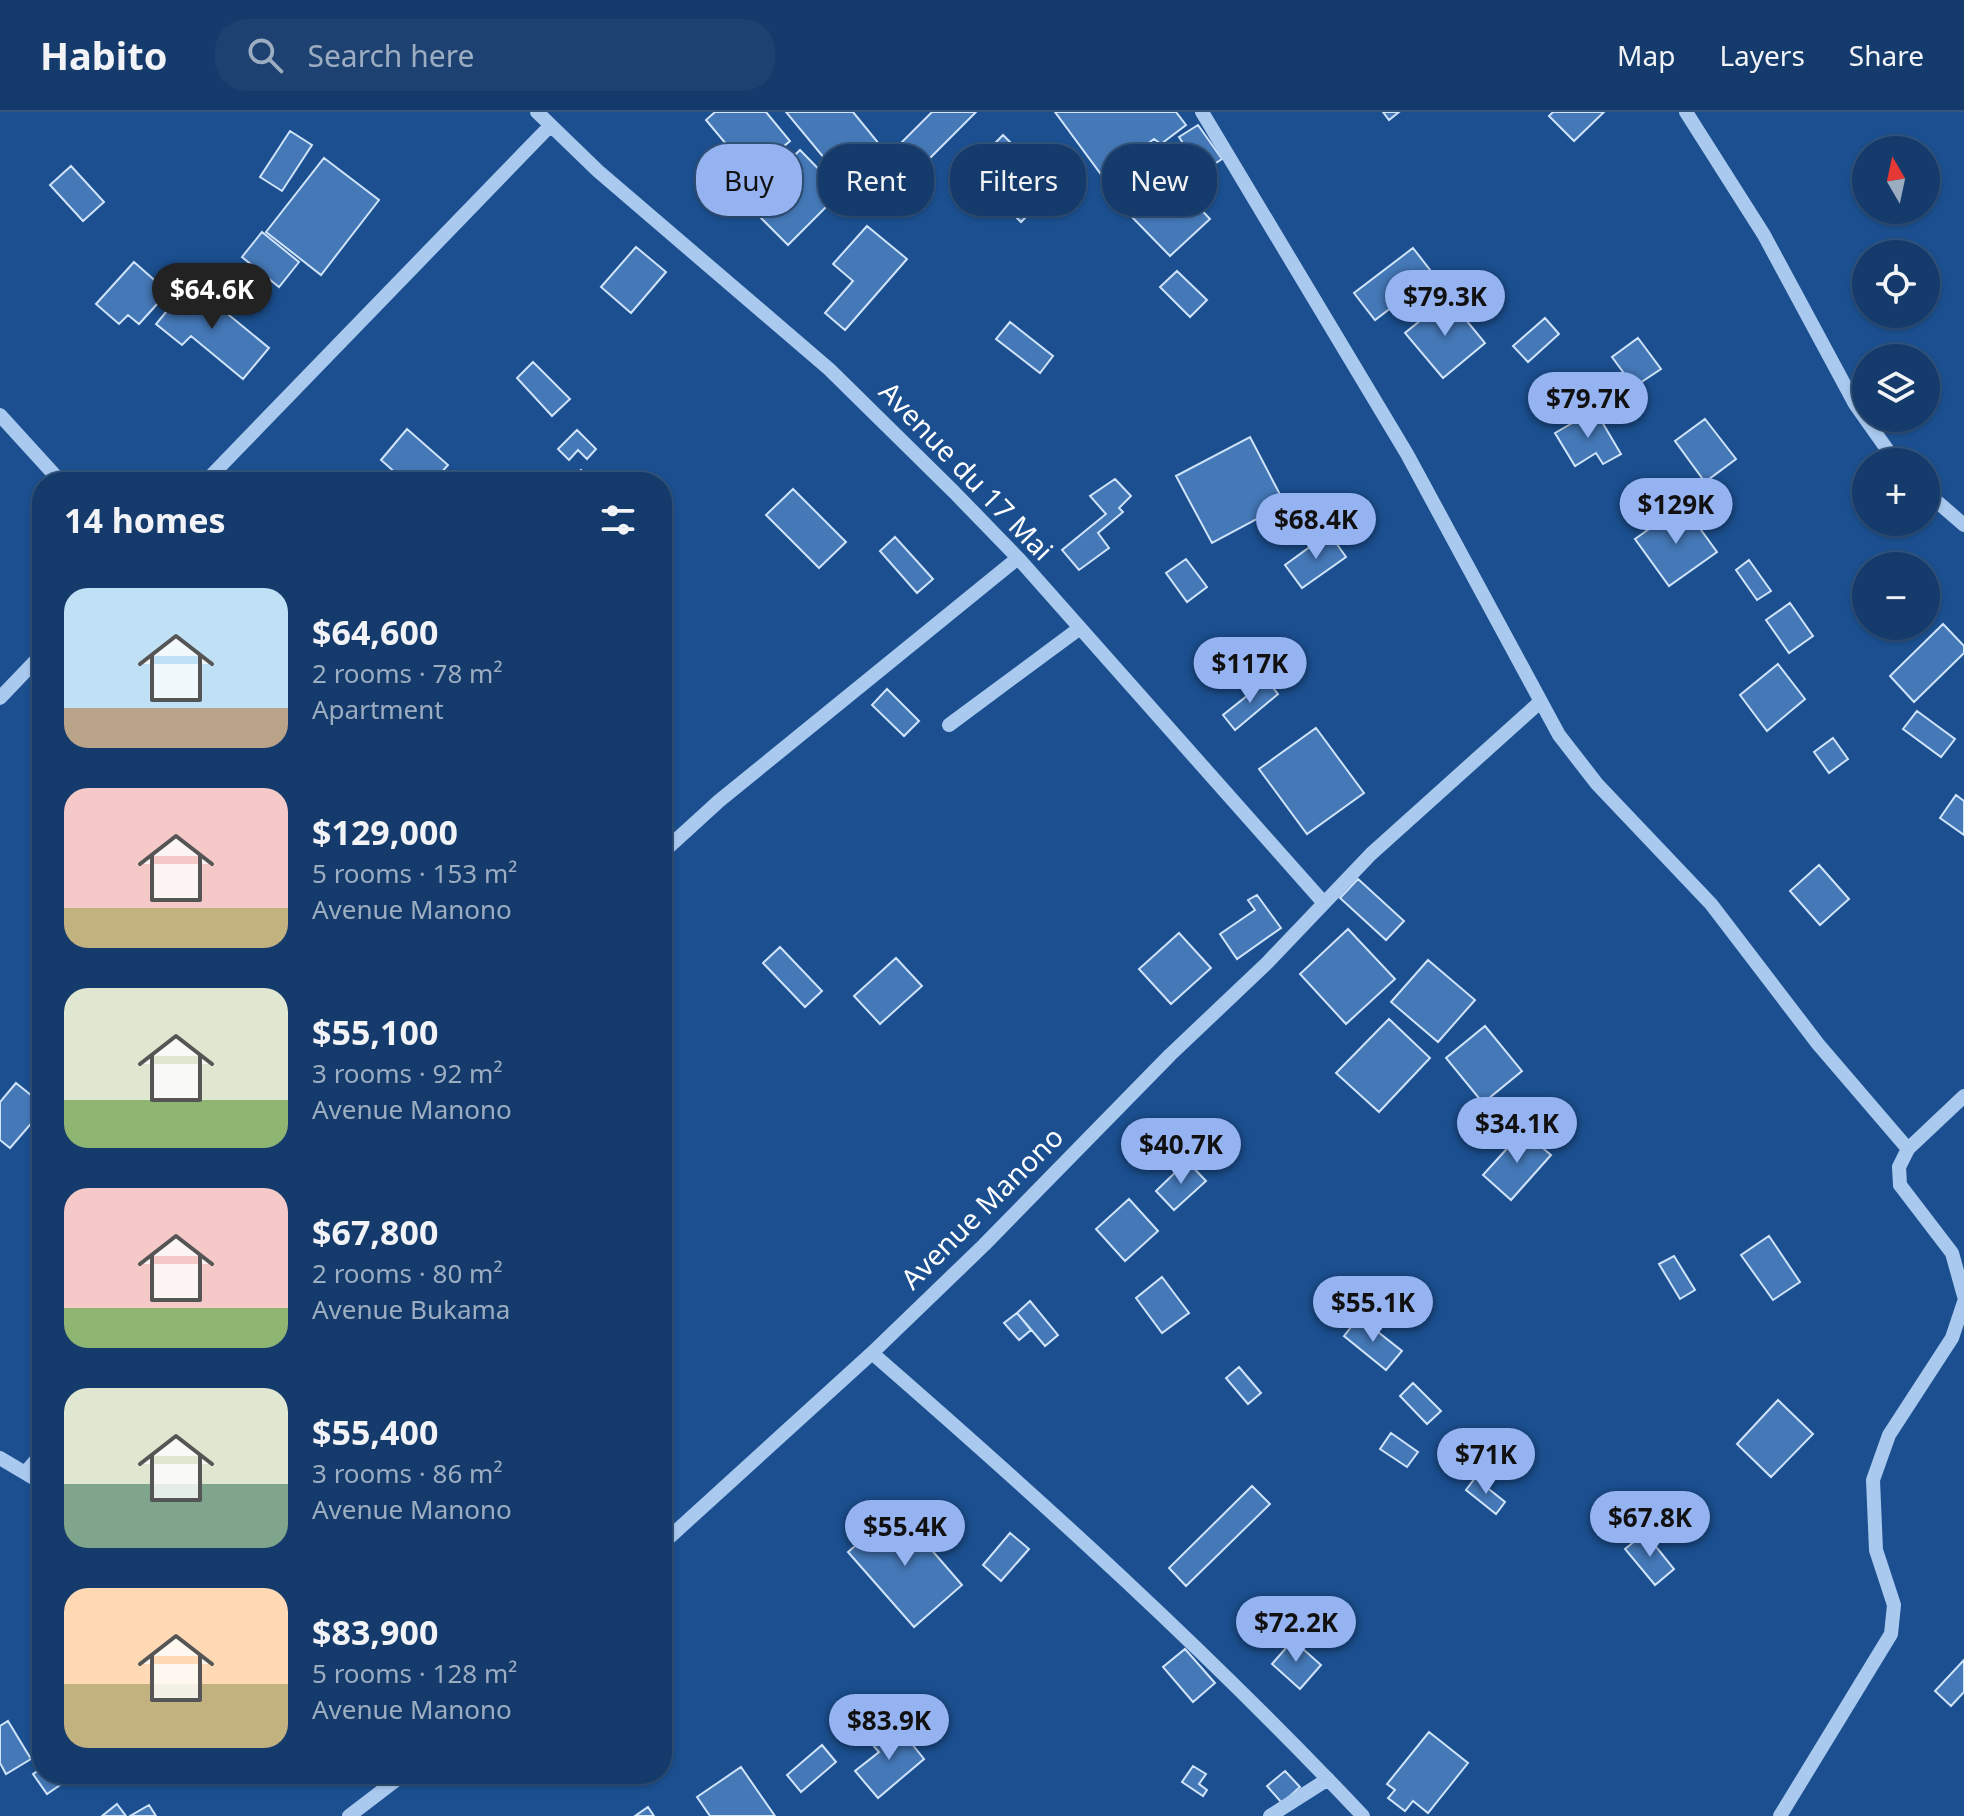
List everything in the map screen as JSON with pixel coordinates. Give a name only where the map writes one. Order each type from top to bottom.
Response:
[{"type":"street","name":"Avenue du 17 Mai","points":[[537,112],[549,127],[829,369],[1018,558],[1323,902]]},
{"type":"street","points":[[1202,112],[1407,454],[1559,735],[1597,784],[1711,904],[1818,1044],[1908,1149]]},
{"type":"street","points":[[1686,112],[1764,235],[1855,404],[1886,448]]},
{"type":"street","points":[[215,472],[549,127]]},
{"type":"street","points":[[0,415],[52,472]]},
{"type":"street","points":[[1940,504],[1964,525]]},
{"type":"street","points":[[672,844],[719,801],[1018,558]]},
{"type":"street","points":[[949,725],[1080,628]]},
{"type":"street","points":[[0,698],[32,664]]},
{"type":"street","name":"Avenue Manono","points":[[672,1535],[872,1353],[1170,1055],[1267,963],[1371,854],[1540,702]]},
{"type":"street","points":[[1780,1816],[1891,1634],[1894,1605],[1876,1550],[1873,1480],[1889,1435],[1952,1338],[1964,1299],[1952,1253],[1900,1185],[1899,1167],[1908,1149],[1964,1096]]},
{"type":"street","points":[[872,1353],[1029,1489],[1251,1699],[1363,1816]]},
{"type":"street","points":[[0,1458],[32,1477]]},
{"type":"street","points":[[25,1473],[32,1465]]},
{"type":"street","points":[[1270,1816],[1328,1779]]},
{"type":"street","points":[[349,1816],[388,1784]]},
{"type":"building","points":[[715,112],[766,112],[790,141],[786,144],[726,144],[706,120]]},
{"type":"building","points":[[786,112],[853,112],[879,144],[818,144],[818,151]]},
{"type":"building","points":[[932,112],[976,112],[934,154],[934,144],[900,144]]},
{"type":"building","points":[[1055,112],[1176,112],[1186,125],[1161,144],[1154,139],[1147,144],[1102,144],[1102,176],[1086,154],[1086,144],[1079,144]]},
{"type":"building","points":[[1383,112],[1399,112],[1389,120]]},
{"type":"building","points":[[1553,112],[1604,112],[1574,141],[1549,116]]},
{"type":"building","points":[[1198,125],[1211,144],[1184,144],[1179,137]]},
{"type":"building","points":[[290,131],[312,145],[282,191],[260,177]]},
{"type":"building","points":[[1003,135],[1012,144],[994,144]]},
{"type":"building","points":[[802,152],[818,168],[818,215],[788,245],[759,216],[802,216]]},
{"type":"building","points":[[324,158],[379,200],[321,275],[266,232]]},
{"type":"building","points":[[71,166],[104,202],[83,221],[50,185]]},
{"type":"building","points":[[1131,216],[1207,216],[1210,219],[1170,256]]},
{"type":"building","points":[[867,226],[907,259],[845,330],[825,313],[853,281],[833,264]]},
{"type":"building","points":[[262,232],[299,262],[279,287],[242,257]]},
{"type":"building","points":[[636,247],[666,272],[631,313],[601,287]]},
{"type":"building","points":[[1413,248],[1434,275],[1375,320],[1354,293]]},
{"type":"building","points":[[134,262],[168,292],[139,324],[128,315],[119,324],[96,304]]},
{"type":"building","points":[[1177,271],[1207,300],[1190,317],[1160,287]]},
{"type":"building","points":[[190,283],[269,348],[243,379],[191,336],[182,345],[156,324]]},
{"type":"building","points":[[1448,298],[1485,343],[1443,378],[1405,333]]},
{"type":"building","points":[[1545,318],[1559,334],[1528,362],[1513,346]]},
{"type":"building","points":[[1010,322],[1053,356],[1040,373],[996,339]]},
{"type":"building","points":[[1638,338],[1661,369],[1634,387],[1612,357]]},
{"type":"building","points":[[533,362],[570,399],[552,416],[517,378]]},
{"type":"building","points":[[1595,410],[1621,454],[1603,464],[1596,453],[1575,466],[1555,433]]},
{"type":"building","points":[[1705,419],[1736,459],[1705,482],[1675,441]]},
{"type":"building","points":[[407,429],[448,465],[442,472],[395,472],[381,460]]},
{"type":"building","points":[[577,430],[596,449],[587,459],[578,450],[569,460],[558,449]]},
{"type":"building","points":[[1250,437],[1285,504],[1212,543],[1176,476]]},
{"type":"building","points":[[1115,479],[1131,496],[1119,508],[1123,512],[1098,533],[1109,548],[1079,570],[1062,550],[1106,514],[1090,496]]},
{"type":"building","points":[[793,489],[846,542],[819,568],[766,515]]},
{"type":"building","points":[[1683,505],[1717,552],[1669,586],[1635,539]]},
{"type":"building","points":[[1329,533],[1346,557],[1302,588],[1285,565]]},
{"type":"building","points":[[895,537],[933,579],[917,593],[880,551]]},
{"type":"building","points":[[1186,559],[1207,587],[1187,602],[1166,573]]},
{"type":"building","points":[[1749,560],[1771,591],[1757,600],[1736,570]]},
{"type":"building","points":[[1790,603],[1813,636],[1789,653],[1766,620]]},
{"type":"building","points":[[1943,624],[1964,646],[1964,653],[1914,702],[1890,676],[1927,640],[1940,640],[1940,627]]},
{"type":"building","points":[[1778,664],[1805,699],[1767,731],[1740,695]]},
{"type":"building","points":[[1267,680],[1278,694],[1235,730],[1223,715]]},
{"type":"building","points":[[887,689],[919,721],[904,736],[872,705]]},
{"type":"building","points":[[1917,711],[1955,739],[1941,757],[1903,729]]},
{"type":"building","points":[[1316,728],[1364,793],[1307,834],[1259,769]]},
{"type":"building","points":[[1833,738],[1848,759],[1829,773],[1814,752]]},
{"type":"building","points":[[1956,795],[1964,801],[1964,835],[1940,818]]},
{"type":"building","points":[[1819,865],[1849,899],[1820,925],[1790,891]]},
{"type":"building","points":[[1358,879],[1404,921],[1386,940],[1340,898]]},
{"type":"building","points":[[1257,895],[1281,928],[1237,959],[1220,934],[1255,910],[1248,900]]},
{"type":"building","points":[[1348,929],[1395,979],[1346,1024],[1300,974]]},
{"type":"building","points":[[1179,933],[1211,968],[1171,1004],[1139,969]]},
{"type":"building","points":[[780,947],[822,991],[805,1007],[763,963]]},
{"type":"building","points":[[896,958],[922,986],[880,1024],[854,996]]},
{"type":"building","points":[[1428,960],[1475,1000],[1438,1042],[1391,1002]]},
{"type":"building","points":[[1389,1019],[1430,1058],[1379,1112],[1336,1073]]},
{"type":"building","points":[[1485,1026],[1522,1071],[1483,1103],[1446,1058]]},
{"type":"building","points":[[16,1083],[32,1096],[32,1123],[10,1148],[0,1140],[0,1102]]},
{"type":"building","points":[[1523,1131],[1551,1155],[1511,1200],[1483,1175]]},
{"type":"building","points":[[1187,1161],[1206,1181],[1174,1210],[1156,1191]]},
{"type":"building","points":[[1129,1199],[1158,1231],[1125,1261],[1096,1229]]},
{"type":"building","points":[[1769,1236],[1800,1282],[1773,1300],[1741,1255]]},
{"type":"building","points":[[1674,1256],[1695,1290],[1680,1299],[1659,1264]]},
{"type":"building","points":[[1162,1277],[1189,1313],[1162,1333],[1136,1298]]},
{"type":"building","points":[[1030,1301],[1058,1335],[1045,1346],[1017,1313]]},
{"type":"building","points":[[1017,1313],[1031,1330],[1019,1340],[1004,1323]]},
{"type":"building","points":[[1359,1317],[1402,1351],[1386,1370],[1344,1336]]},
{"type":"building","points":[[1239,1367],[1261,1393],[1248,1404],[1226,1378]]},
{"type":"building","points":[[1413,1383],[1441,1411],[1427,1424],[1400,1396]]},
{"type":"building","points":[[1778,1400],[1813,1434],[1771,1477],[1737,1444]]},
{"type":"building","points":[[1391,1433],[1418,1452],[1407,1467],[1380,1449]]},
{"type":"building","points":[[1475,1478],[1505,1502],[1496,1514],[1466,1490]]},
{"type":"building","points":[[1252,1486],[1270,1504],[1186,1586],[1169,1568]]},
{"type":"building","points":[[897,1510],[962,1585],[914,1627],[848,1552]]},
{"type":"building","points":[[1010,1533],[1029,1549],[1001,1581],[983,1565]]},
{"type":"building","points":[[1645,1533],[1674,1569],[1655,1585],[1625,1549]]},
{"type":"building","points":[[1293,1640],[1321,1665],[1300,1689],[1272,1664]]},
{"type":"building","points":[[1185,1649],[1215,1683],[1193,1702],[1163,1667]]},
{"type":"building","points":[[1964,1660],[1964,1692],[1951,1706],[1935,1691]]},
{"type":"building","points":[[8,1721],[31,1759],[6,1774],[0,1763],[0,1726]]},
{"type":"building","points":[[896,1724],[924,1759],[878,1798],[855,1771],[879,1752],[872,1744]]},
{"type":"building","points":[[1429,1732],[1468,1763],[1428,1813],[1413,1801],[1405,1811],[1388,1798],[1395,1790],[1387,1784]]},
{"type":"building","points":[[822,1745],[836,1762],[801,1792],[787,1775]]},
{"type":"building","points":[[1193,1766],[1206,1774],[1199,1784],[1207,1790],[1203,1796],[1182,1782]]},
{"type":"building","points":[[741,1767],[775,1816],[710,1816],[697,1797]]},
{"type":"building","points":[[1285,1771],[1300,1787],[1282,1803],[1267,1786]]},
{"type":"building","points":[[40,1784],[62,1784],[47,1794]]},
{"type":"building","points":[[117,1804],[126,1816],[102,1816]]},
{"type":"building","points":[[149,1805],[156,1816],[130,1816]]},
{"type":"building","points":[[648,1807],[654,1816],[635,1816]]}]
